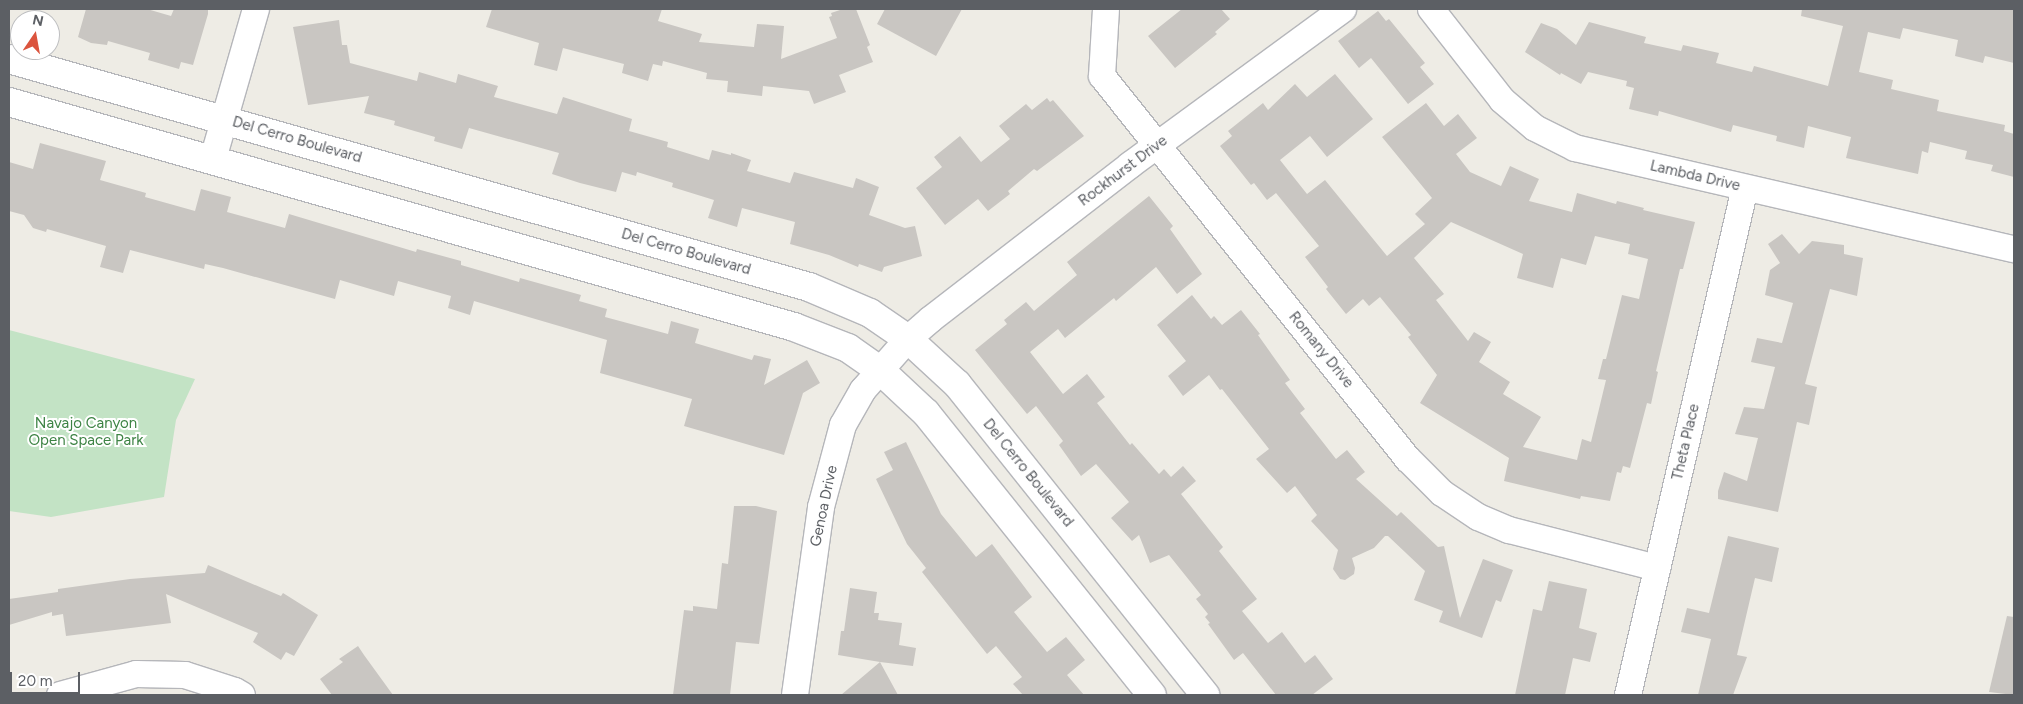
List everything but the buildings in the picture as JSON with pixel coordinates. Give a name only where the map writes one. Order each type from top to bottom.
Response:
[{"type":"street","points":[[213,159],[256,9]]},
{"type":"street","name":"Romany Drive","points":[[1106,9],[1102,76],[1408,459],[1442,493],[1478,517],[1509,530],[1657,568]]},
{"type":"street","name":"Rockhurst Drive","points":[[908,339],[1157,145],[1344,9]]},
{"type":"street","name":"Lambda Drive","points":[[1431,9],[1502,100],[1535,128],[1574,148],[2014,249]]},
{"type":"street","name":"Del Cerro Boulevard","points":[[9,59],[809,287],[870,313],[908,339],[957,384],[1205,695]]},
{"type":"street","points":[[9,102],[794,326],[848,348],[880,370],[926,413],[1152,695]]},
{"type":"street","name":"Theta Place","points":[[1628,695],[1746,188]]},
{"type":"street","name":"Genoa Drive","points":[[795,695],[821,507],[843,425],[864,390],[908,339]]},
{"type":"street","points":[[60,695],[136,674],[185,675],[242,695]]},
{"type":"green space","name":"Navajo Canyon Open Space Park","points":[[9,330],[195,379],[176,420],[164,497],[51,517],[9,511]]}]
